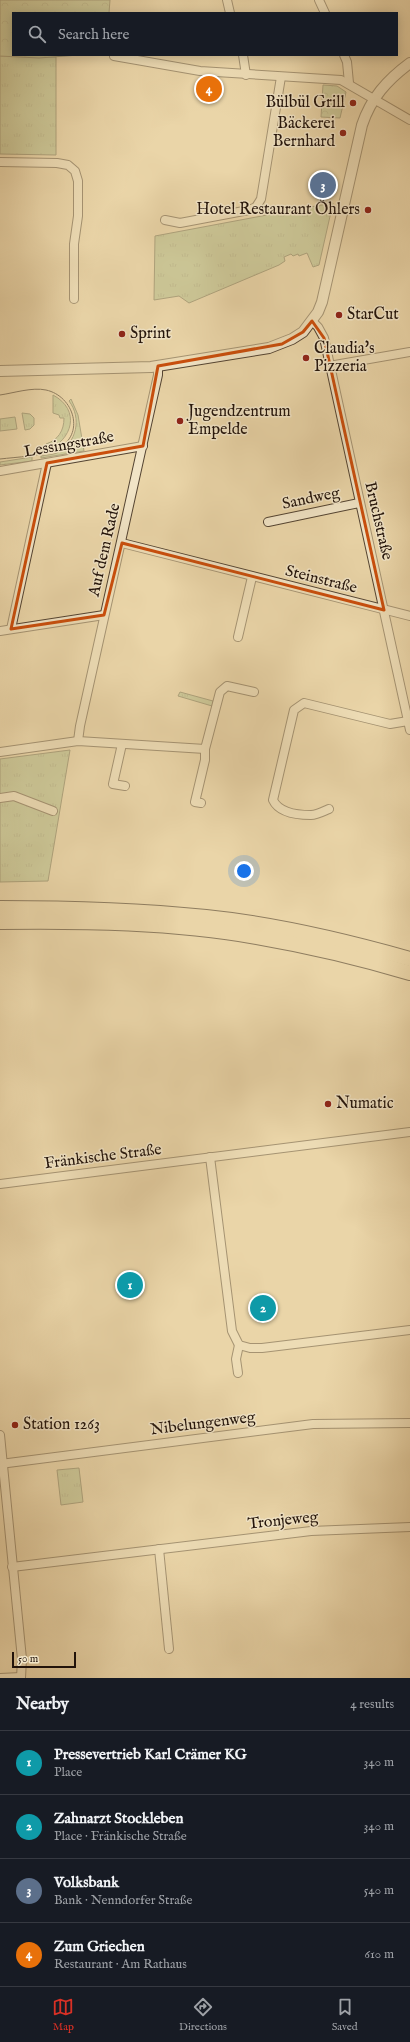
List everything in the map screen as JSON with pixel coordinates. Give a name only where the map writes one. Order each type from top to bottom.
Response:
[{"type":"highway","points":[[0,908],[129,910],[206,917],[307,933],[410,959]]},
{"type":"highway","points":[[0,922],[128,924],[212,931],[308,947],[350,956],[410,973]]},
{"type":"street","points":[[226,0],[230,12]]},
{"type":"street","points":[[319,0],[325,12]]},
{"type":"street","points":[[114,56],[200,72],[341,80],[350,83],[410,120]]},
{"type":"street","points":[[243,56],[246,75]]},
{"type":"street","points":[[344,56],[347,62],[350,83]]},
{"type":"street","points":[[0,371],[104,369],[158,366],[282,344],[303,332],[312,321],[322,302],[362,125],[374,99],[393,76],[410,63]]},
{"type":"street","points":[[165,220],[180,223],[249,210],[256,207],[261,199],[281,77]]},
{"type":"street","points":[[0,162],[57,163],[68,165],[75,171],[78,181],[78,216],[74,244],[74,299]]},
{"type":"street","name":"Bruchstraße","points":[[312,321],[318,327],[324,338],[410,730]]},
{"type":"street","points":[[329,366],[410,352]]},
{"type":"street","name":"Auf dem Rade","points":[[78,741],[104,615],[122,543],[143,446],[158,375],[158,366]]},
{"type":"street","name":"Lessingstraße","points":[[0,471],[143,446]]},
{"type":"street","points":[[11,629],[47,463]]},
{"type":"street","name":"Sandweg","points":[[268,522],[359,502]]},
{"type":"street","name":"Steinstraße","points":[[122,543],[410,616]]},
{"type":"street","points":[[238,637],[252,577]]},
{"type":"street","points":[[0,631],[104,615]]},
{"type":"street","points":[[201,803],[195,802],[220,692],[227,686],[254,692]]},
{"type":"street","points":[[329,808],[312,815],[283,811],[276,807],[273,800],[294,710],[304,703],[390,724],[408,721]]},
{"type":"street","points":[[0,752],[78,741],[206,749]]},
{"type":"street","points":[[122,744],[113,784],[125,786]]},
{"type":"street","points":[[0,798],[14,796],[53,811]]},
{"type":"street","name":"Fränkische Straße","points":[[0,1184],[410,1132]]},
{"type":"street","points":[[210,1157],[232,1331],[239,1345],[236,1359],[238,1373]]},
{"type":"street","points":[[239,1345],[250,1348],[262,1348],[410,1330]]},
{"type":"street","name":"Nibelungenweg","points":[[1,1464],[313,1424],[410,1423]]},
{"type":"street","points":[[0,1435],[1,1464],[22,1659],[21,1677],[0,1678]]},
{"type":"street","name":"Tronjeweg","points":[[12,1567],[311,1531],[410,1527]]},
{"type":"street","points":[[159,1549],[169,1648]]},
{"type":"highlighted area","points":[[312,321],[324,338],[384,610],[122,543],[104,615],[11,629],[47,463],[143,446],[158,366],[282,344],[303,332]]},
{"type":"green space","points":[[0,0],[110,0],[109,12],[12,12],[12,56],[66,56],[39,58],[0,56]]},
{"type":"green space","points":[[0,56],[56,57],[56,155],[0,154]]},
{"type":"green space","points":[[323,85],[337,86],[346,92],[340,118],[321,117]]},
{"type":"green space","points":[[333,203],[319,265],[313,267],[307,253],[299,256],[298,254],[293,256],[291,254],[284,257],[285,261],[279,265],[189,303],[179,296],[154,300],[155,236],[267,215],[269,206],[298,209]]},
{"type":"green space","points":[[53,395],[62,401],[68,409],[70,424],[62,440],[46,451],[46,444],[54,440],[60,434],[64,423],[64,418],[60,418],[59,415],[53,413]]},
{"type":"green space","points":[[71,399],[78,415],[84,451],[41,458],[41,456],[55,454],[64,449],[73,437],[76,422],[73,408],[69,401]]},
{"type":"green space","points":[[22,413],[30,414],[34,418],[34,425],[30,429],[25,430]]},
{"type":"green space","points":[[15,417],[17,429],[0,431],[0,419]]},
{"type":"green space","points":[[32,457],[32,461],[0,465],[0,462]]},
{"type":"green space","points":[[180,692],[213,701],[212,706],[178,696]]},
{"type":"green space","points":[[70,750],[48,881],[0,882],[0,759]]},
{"type":"green space","points":[[79,1468],[83,1502],[61,1505],[57,1470]]},
{"type":"tram line","points":[[0,395],[35,389],[46,390],[56,394],[64,400],[69,408],[73,416],[74,426],[66,443],[57,449],[37,455],[0,459]]},
{"type":"place","name":"Zum Griechen","points":[[209,89]]},
{"type":"place","name":"Bülbül Grill","points":[[353,103]]},
{"type":"place","name":"Bäckerei Bernhard","points":[[343,133]]},
{"type":"place","name":"Volksbank","points":[[323,185]]},
{"type":"place","name":"Hotel Restaurant Öhlers","points":[[368,210]]},
{"type":"place","name":"StarCut","points":[[339,315]]},
{"type":"place","name":"Sprint","points":[[122,334]]},
{"type":"place","name":"Claudia's Pizzeria","points":[[306,358]]},
{"type":"place","name":"Jugendzentrum Empelde","points":[[180,421]]},
{"type":"place","name":"Numatic","points":[[328,1104]]},
{"type":"place","name":"Pressevertrieb Karl Crämer KG","points":[[130,1285]]},
{"type":"place","name":"Zahnarzt Stockleben","points":[[263,1308]]},
{"type":"place","name":"Station 1263","points":[[15,1425]]}]
